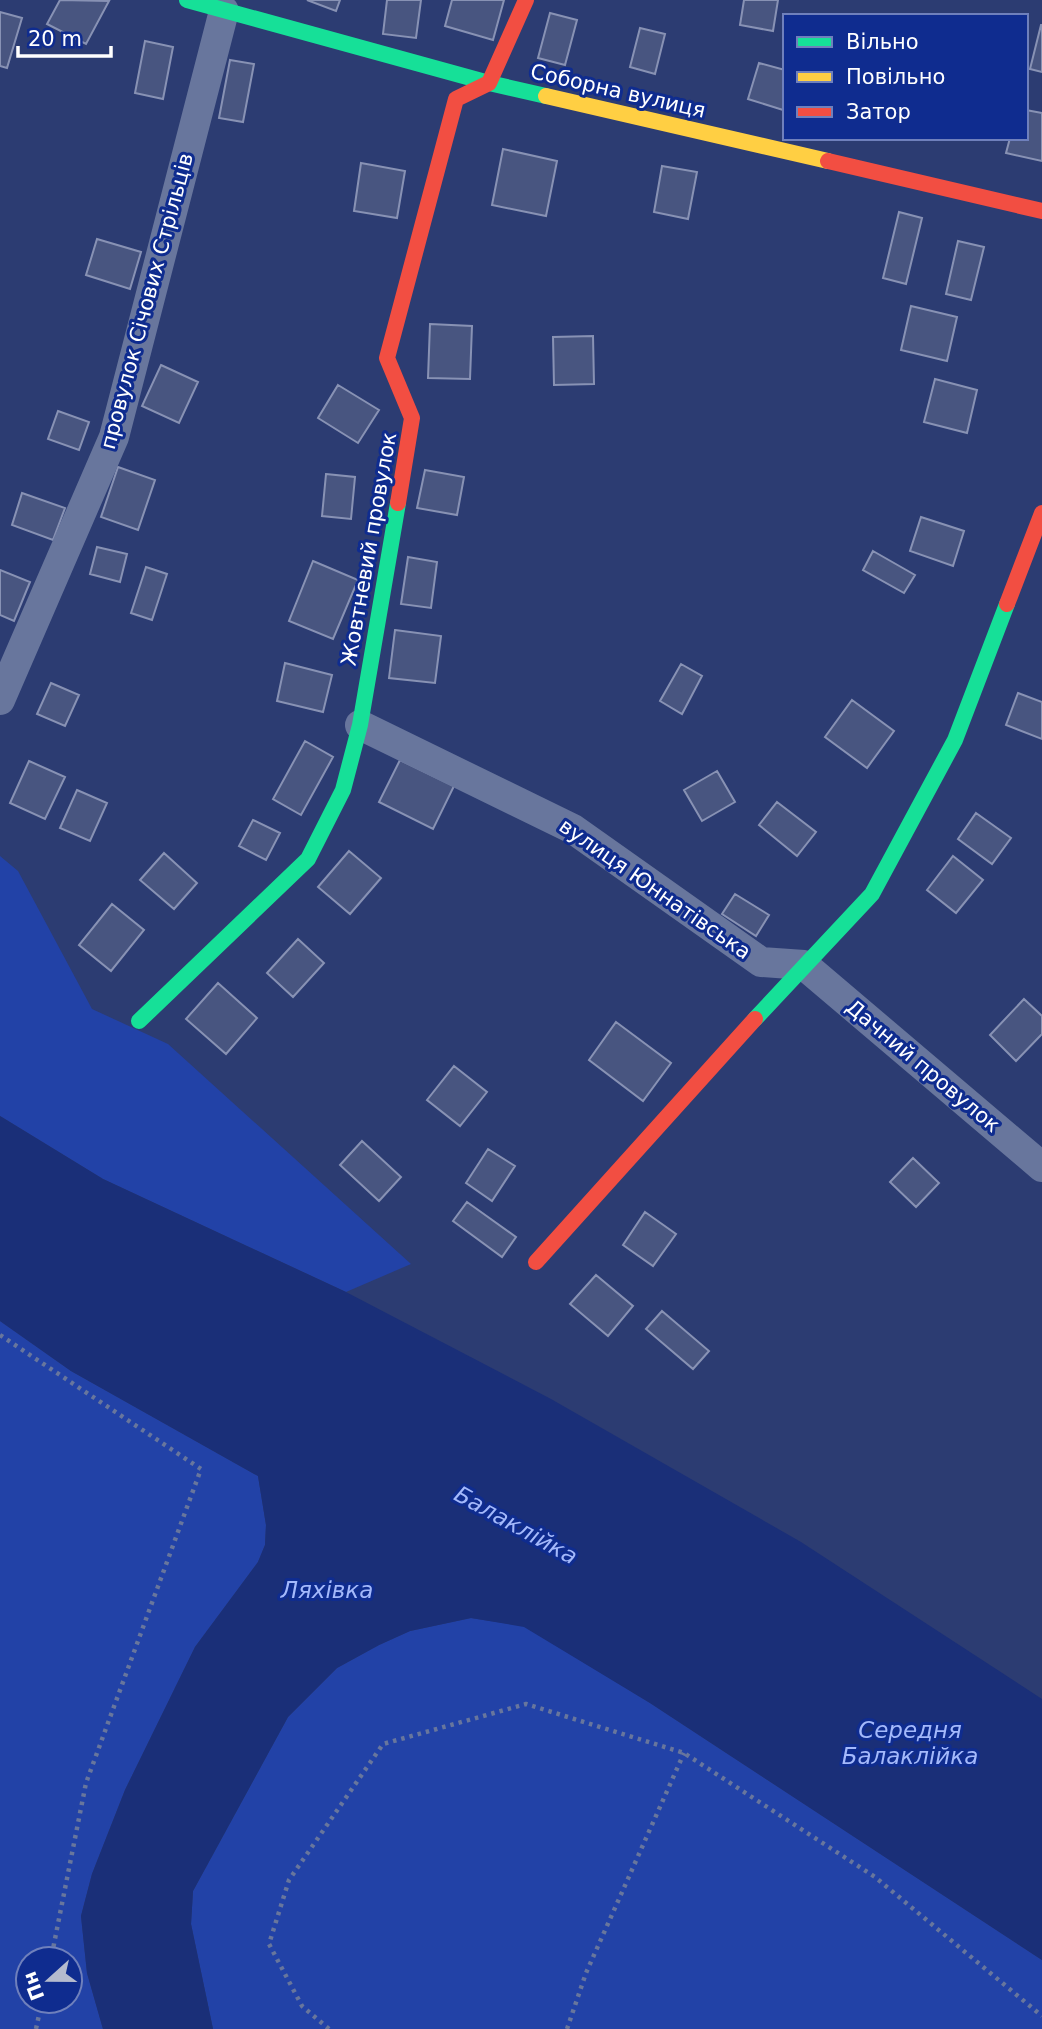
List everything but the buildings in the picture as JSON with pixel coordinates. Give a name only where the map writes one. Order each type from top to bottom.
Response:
[{"type":"street","name":"Соборна вулиця","points":[[187,0],[489,83],[1042,211]]},
{"type":"street","points":[[489,83],[526,0]]},
{"type":"street","name":"провулок Січових Стрільців","points":[[0,700],[7,667],[114,438],[224,11]]},
{"type":"street","name":"Жовтневий провулок","points":[[139,1021],[309,859],[343,790],[360,725],[412,418],[387,358],[457,99],[489,83]]},
{"type":"street","points":[[536,1262],[804,965],[872,894],[955,740],[1042,513]]},
{"type":"street","name":"вулиця Юннатівська","points":[[360,725],[573,829],[761,962],[804,965]]},
{"type":"street","name":"Дачний провулок","points":[[804,965],[1042,1167]]},
{"type":"path","points":[[0,1335],[201,1469],[86,1783],[54,1945]]},
{"type":"path","points":[[329,2029],[302,2006],[269,1944],[289,1880],[383,1744],[526,1704],[684,1753],[874,1877],[1042,2016]]},
{"type":"path","points":[[568,2029],[586,1973],[684,1753]]},
{"type":"shaded area","points":[[0,856],[18,871],[92,1009],[168,1044],[411,1264],[346,1292],[103,1179],[0,1116]]},
{"type":"shaded area","points":[[0,1321],[71,1371],[258,1476],[266,1525],[265,1545],[258,1562],[195,1647],[125,1790],[92,1874],[81,1916],[87,1973],[103,2029],[0,2029]]},
{"type":"shaded area","points":[[471,1618],[524,1626],[650,1703],[1042,1960],[1042,2029],[213,2029],[191,1924],[193,1891],[288,1717],[337,1668],[379,1645],[410,1631]]},
{"type":"water","name":"Середня Балаклійка","points":[[0,1116],[103,1179],[346,1292],[551,1399],[801,1542],[1042,1699],[1042,1960],[650,1703],[524,1627],[471,1618],[410,1631],[379,1645],[337,1668],[288,1717],[193,1891],[191,1924],[213,2029],[103,2029],[87,1973],[81,1916],[92,1874],[125,1790],[195,1647],[258,1562],[265,1545],[266,1525],[258,1476],[71,1371],[0,1321]]},
{"type":"traffic: fast","points":[[187,0],[489,83],[546,96]]},
{"type":"traffic: fast","points":[[139,1021],[308,859],[343,790],[360,725],[398,503]]},
{"type":"traffic: fast","points":[[755,1019],[872,894],[955,740],[1007,604]]},
{"type":"traffic: slow","points":[[546,96],[828,161]]},
{"type":"traffic: jam","points":[[398,503],[412,418],[387,358],[456,99],[489,83],[526,0]]},
{"type":"traffic: jam","points":[[828,161],[1042,211]]},
{"type":"traffic: jam","points":[[1007,604],[1042,513]]},
{"type":"traffic: jam","points":[[536,1262],[755,1019]]},
{"type":"water label","name":"Балаклійка","points":[[516,1525]]},
{"type":"water label","name":"Ляхівка","points":[[327,1590]]}]
